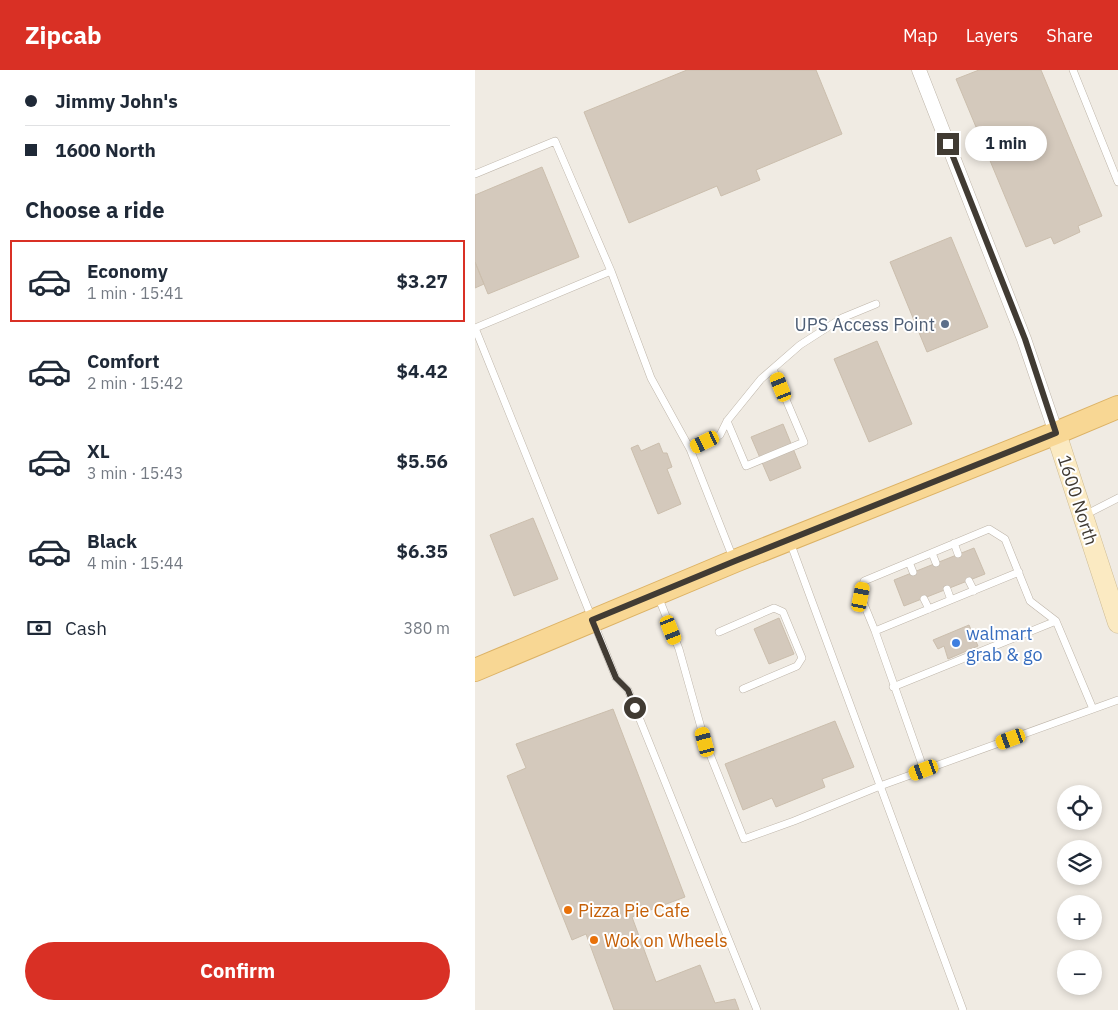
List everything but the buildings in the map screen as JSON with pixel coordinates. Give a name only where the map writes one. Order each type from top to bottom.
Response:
[{"type":"main road","points":[[475,670],[735,561],[1118,407]]},
{"type":"street","name":"1600 North","points":[[919,70],[1025,339],[1118,623]]},
{"type":"lane","points":[[1073,70],[1118,182]]},
{"type":"lane","points":[[475,174],[555,141],[611,271],[651,378],[690,449],[735,561]]},
{"type":"lane","points":[[611,271],[475,328],[592,620],[616,678],[628,690],[757,1010]]},
{"type":"lane","points":[[690,449],[720,435],[727,421],[761,379],[800,344],[842,318],[876,304]]},
{"type":"lane","points":[[727,421],[746,466],[804,442],[773,368]]},
{"type":"lane","points":[[1083,516],[1118,498]]},
{"type":"lane","points":[[924,770],[893,687],[875,631],[861,597],[864,581],[989,529],[1005,539],[1030,601],[1056,622],[1093,709]]},
{"type":"lane","points":[[789,539],[963,1010]]},
{"type":"lane","points":[[954,544],[958,554]]},
{"type":"lane","points":[[932,553],[936,563]]},
{"type":"lane","points":[[909,562],[913,572]]},
{"type":"lane","points":[[875,631],[1019,572]]},
{"type":"lane","points":[[969,580],[974,591]]},
{"type":"lane","points":[[947,590],[951,600]]},
{"type":"lane","points":[[657,594],[679,649],[705,742],[744,839],[880,786],[1118,700]]},
{"type":"lane","points":[[924,598],[929,609]]},
{"type":"lane","points":[[719,632],[774,608],[783,612],[790,627],[803,658],[797,666],[743,688]]},
{"type":"lane","points":[[893,687],[1056,622]]},
{"type":"place","name":"UPS Access Point","points":[[945,324]]},
{"type":"place","name":"walmart grab & go","points":[[956,643]]},
{"type":"place","name":"Pizza Pie Cafe","points":[[568,910]]},
{"type":"place","name":"Wok on Wheels","points":[[594,940]]},
{"type":"route","points":[[635,708],[628,690],[616,678],[592,620],[1056,433],[1025,339],[948,144]]}]
